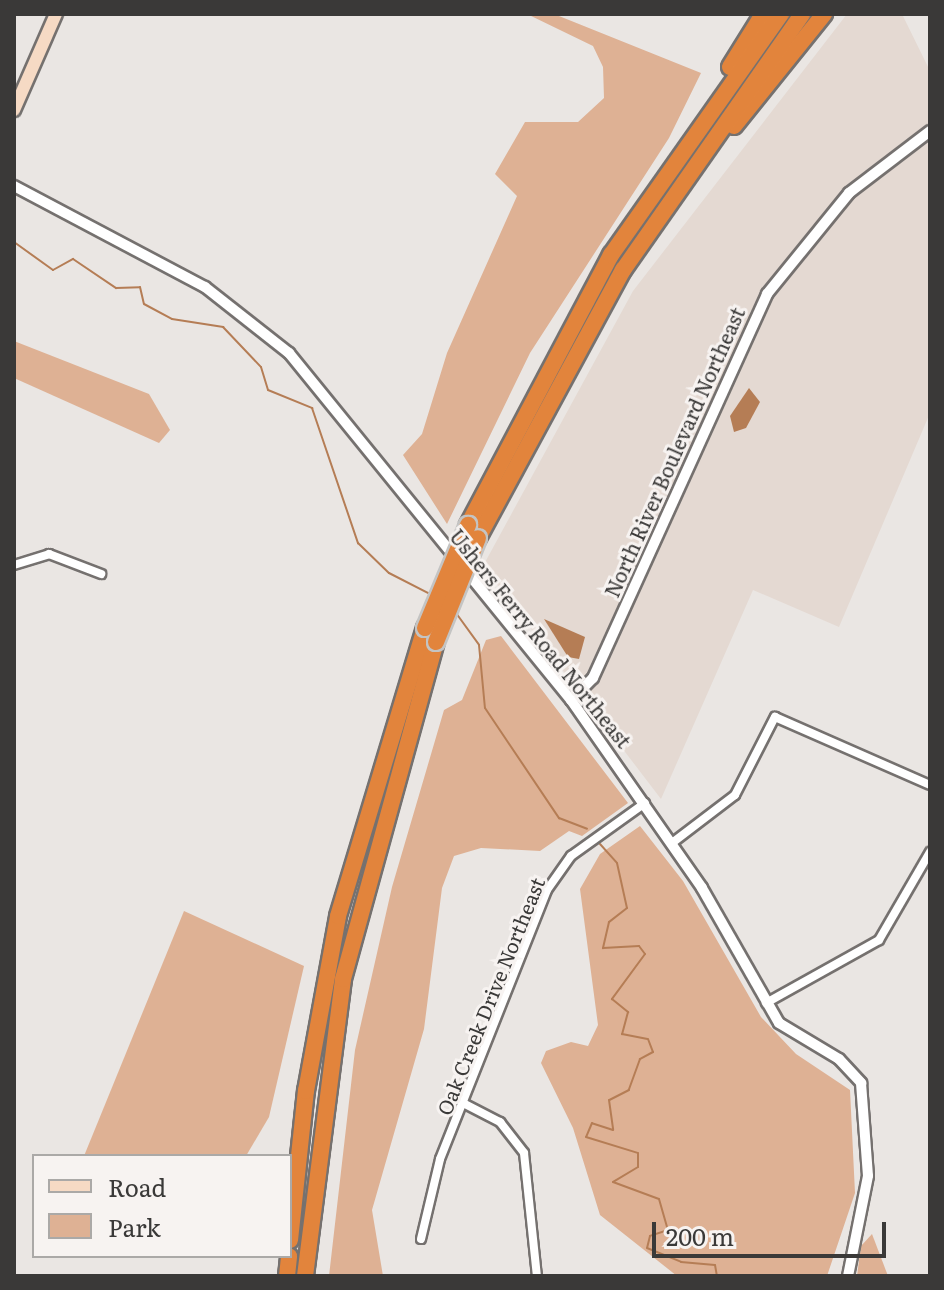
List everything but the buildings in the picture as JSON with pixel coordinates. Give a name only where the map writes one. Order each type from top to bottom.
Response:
[{"type":"highway","points":[[292,1221],[306,1091],[338,916],[425,628],[473,532],[553,354],[763,14]]},
{"type":"highway","points":[[643,204],[781,14]]},
{"type":"highway","points":[[305,1276],[322,1103],[346,965],[436,642],[473,532],[623,270],[802,14]]},
{"type":"highway","points":[[623,270],[824,14]]},
{"type":"main road","points":[[14,110],[56,14]]},
{"type":"street","name":"North River Boulevard Northeast","points":[[571,700],[593,678],[767,294],[849,193],[930,131]]},
{"type":"street","name":"Ushers Ferry Road Northeast","points":[[14,186],[205,287],[289,353],[571,700],[672,843],[766,1003],[787,1031],[839,1059],[861,1083],[868,1176],[848,1276]]},
{"type":"street","points":[[14,565],[49,554],[101,574]]},
{"type":"street","points":[[672,843],[735,795],[775,717],[930,785]]},
{"type":"street","name":"Oak Creek Drive Northeast","points":[[421,1239],[434,1179],[557,873],[645,803]]},
{"type":"street","points":[[766,1003],[879,940],[930,852]]},
{"type":"street","points":[[463,1103],[500,1122],[524,1153],[537,1276]]},
{"type":"shaded area","points":[[847,14],[902,14],[930,71],[930,413],[839,627],[753,590],[661,799],[483,566],[633,291]]},
{"type":"shaded area","points":[[749,388],[760,402],[746,428],[734,432],[730,416]]},
{"type":"shaded area","points":[[544,619],[585,637],[579,659],[568,657]]},
{"type":"green space","points":[[527,14],[554,14],[701,73],[669,138],[530,353],[447,524],[403,455],[422,434],[447,353],[517,196],[495,174],[525,122],[578,122],[604,98],[603,67],[593,46]]},
{"type":"green space","points":[[14,341],[149,394],[170,430],[159,443],[14,378]]},
{"type":"green space","points":[[501,636],[628,803],[582,836],[569,831],[540,851],[481,848],[454,856],[442,888],[424,1029],[372,1210],[383,1276],[329,1276],[355,1050],[392,887],[444,710],[462,700],[486,640]]},
{"type":"green space","points":[[640,826],[683,881],[761,1017],[796,1054],[850,1090],[855,1193],[827,1276],[677,1276],[600,1215],[573,1128],[541,1063],[546,1051],[571,1042],[588,1046],[598,1025],[580,889],[600,854]]},
{"type":"green space","points":[[184,911],[304,966],[269,1117],[247,1154],[85,1154]]},
{"type":"green space","points":[[872,1234],[888,1276],[857,1276],[861,1246]]},
{"type":"waterway","points":[[14,242],[53,270],[73,259],[116,288],[140,287],[144,304],[172,319],[223,327],[261,367],[268,390],[312,408],[358,543],[389,573],[432,595]]},
{"type":"waterway","points":[[456,613],[479,645],[485,708],[559,818],[587,829]]},
{"type":"waterway","points":[[600,844],[617,863],[627,908],[609,922],[603,948],[639,946],[645,954],[612,999],[628,1012],[622,1034],[648,1039],[653,1052],[640,1059],[629,1090],[609,1100],[613,1130],[592,1123],[586,1137],[638,1153],[638,1167],[613,1182],[659,1199],[668,1230],[650,1236],[647,1248],[681,1262],[715,1265],[717,1276]]}]
